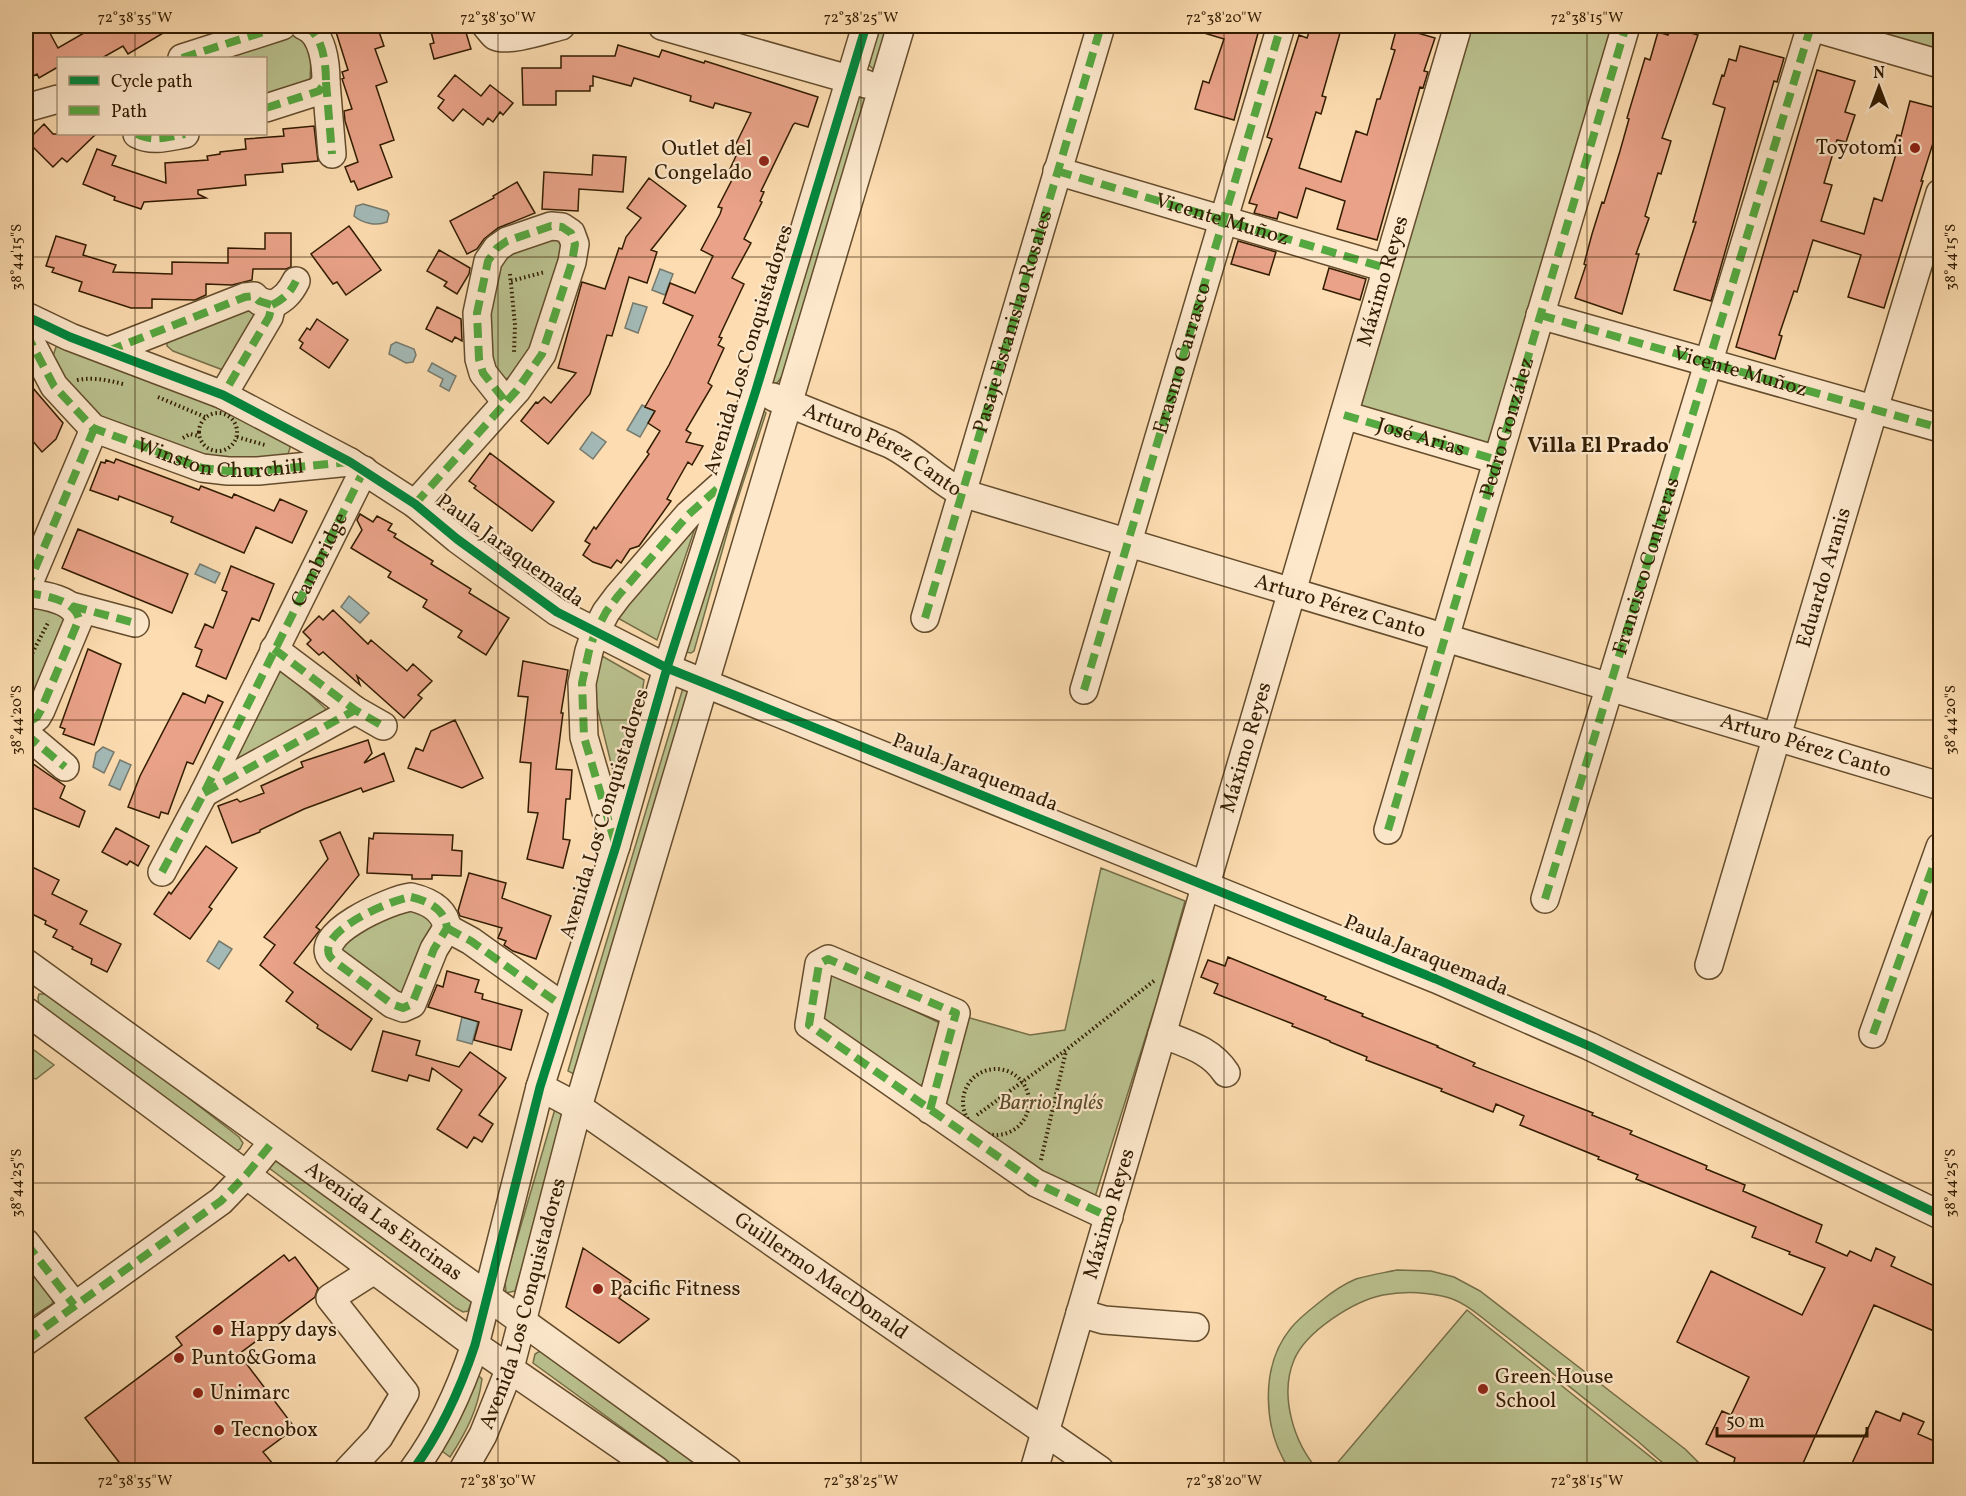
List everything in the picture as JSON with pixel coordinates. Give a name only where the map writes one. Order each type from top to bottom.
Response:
[{"type":"street","points":[[185,57],[282,26]]},
{"type":"street","points":[[304,26],[311,28],[318,37],[326,82],[332,154]]},
{"type":"street","points":[[486,26],[493,34],[502,38],[561,26]]},
{"type":"street","points":[[663,26],[883,89]]},
{"type":"street","name":"Avenida Los Conquistadores","points":[[451,1470],[420,1461],[462,1383],[475,1345],[540,1087],[616,846],[667,668],[756,390],[866,26]]},
{"type":"street","name":"Avenida Los Conquistadores","points":[[463,1470],[483,1435],[510,1368],[524,1322],[578,1107],[901,26]]},
{"type":"street","name":"Pasaje Estanislao Rosales","points":[[925,618],[1101,26]]},
{"type":"street","name":"Erasmo Carrasco","points":[[1084,690],[1281,26]]},
{"type":"street","name":"Máximo Reyes","points":[[1034,1470],[1458,26]]},
{"type":"street","name":"Pedro González","points":[[1388,830],[1626,26]]},
{"type":"street","points":[[1810,26],[1941,64]]},
{"type":"street","name":"Francisco Contreras","points":[[1545,899],[1810,26]]},
{"type":"street","points":[[267,108],[319,91],[326,82]]},
{"type":"street","points":[[26,108],[57,99]]},
{"type":"street","points":[[139,135],[153,138],[177,135]]},
{"type":"street","name":"Vicente Muñoz","points":[[1057,171],[1386,268]]},
{"type":"street","name":"Eduardo Aranis","points":[[1709,965],[1874,409],[1941,193]]},
{"type":"street","points":[[415,504],[506,402],[531,372],[542,354],[568,274],[575,244],[571,233],[562,227],[551,226],[503,244],[497,248],[488,261],[477,313],[478,360],[483,373],[506,402]]},
{"type":"street","points":[[223,395],[263,330],[272,305],[290,293],[296,281]]},
{"type":"street","points":[[108,351],[245,297],[254,296],[259,301],[272,305]]},
{"type":"street","name":"Vicente Muñoz","points":[[1540,315],[1941,428]]},
{"type":"street","name":"Paula Jaraquemada","points":[[26,316],[65,336],[223,395],[357,466],[415,504],[457,539],[557,612],[667,668],[1436,979],[1674,1086],[1941,1215]]},
{"type":"street","name":"Winston Churchill","points":[[26,333],[54,386],[94,429],[202,468],[258,471],[357,466]]},
{"type":"street","name":"Arturo Pérez Canto","points":[[756,390],[904,451],[962,493],[1941,786]]},
{"type":"street","name":"José Arias","points":[[1344,415],[1497,460]]},
{"type":"street","points":[[94,429],[26,591],[44,596],[61,612],[135,623]]},
{"type":"street","name":"Cambridge","points":[[162,872],[204,793],[274,649],[357,466]]},
{"type":"street","name":"Avenida Los Conquistadores","points":[[616,846],[584,737],[582,683],[595,633],[606,612],[688,514],[727,480]]},
{"type":"street","points":[[26,724],[37,717],[76,629],[79,619],[77,612],[61,612]]},
{"type":"street","points":[[274,649],[355,710],[383,726]]},
{"type":"street","points":[[204,793],[355,710]]},
{"type":"street","points":[[26,734],[65,767]]},
{"type":"street","points":[[1873,1035],[1941,848]]},
{"type":"street","points":[[401,898],[422,899],[433,905],[445,917],[447,928],[434,950],[415,999],[406,1008],[392,1005],[334,961],[328,953],[331,940],[340,930],[401,898]]},
{"type":"street","points":[[447,928],[471,941],[565,1008]]},
{"type":"street","points":[[930,1110],[956,1013],[828,959],[819,964],[809,1025],[930,1110],[964,1125],[1036,1183],[1109,1217]]},
{"type":"street","name":"Avenida Las Encinas","points":[[30,972],[524,1322],[557,1349],[728,1470]]},
{"type":"street","name":"Avenida Las Encinas","points":[[26,1011],[475,1345],[656,1470]]},
{"type":"street","points":[[1162,1034],[1204,1051],[1226,1072]]},
{"type":"street","name":"Guillermo MacDonald","points":[[540,1087],[578,1107],[1100,1470]]},
{"type":"street","points":[[26,1341],[221,1201],[272,1143]]},
{"type":"street","points":[[26,1243],[74,1305]]},
{"type":"street","points":[[348,1470],[379,1437],[405,1393],[330,1298],[374,1270]]},
{"type":"street","points":[[1080,1313],[1104,1320],[1195,1327]]},
{"type":"path","points":[[503,244],[511,281],[515,325],[514,354]]},
{"type":"path","points":[[511,281],[549,272],[568,274]]},
{"type":"path","points":[[71,382],[97,378],[132,387]]},
{"type":"path","points":[[153,395],[205,417]]},
{"type":"path","points":[[215,412],[230,416],[236,424],[237,436],[234,442],[224,450],[217,451],[205,447],[199,436],[200,424],[205,417],[215,412]]},
{"type":"path","points":[[237,436],[273,447]]},
{"type":"path","points":[[26,665],[61,612]]},
{"type":"path","points":[[964,1125],[1066,1050],[1156,979]]},
{"type":"path","points":[[1036,1183],[1066,1050]]},
{"type":"path","points":[[986,1071],[1006,1071],[1022,1082],[1027,1089],[1029,1099],[1026,1118],[1011,1132],[992,1135],[964,1125],[965,1091],[977,1076],[986,1071]]},
{"type":"green space","points":[[879,26],[892,26],[881,70],[873,69],[869,65]]},
{"type":"green space","points":[[1470,26],[1616,26],[1489,451],[1356,411]]},
{"type":"green space","points":[[1854,26],[1940,26],[1940,52]]},
{"type":"green space","points":[[300,30],[311,57],[310,80],[267,100],[267,57],[205,57]]},
{"type":"green space","points":[[856,90],[872,94],[784,374],[777,383],[772,383]]},
{"type":"green space","points":[[567,239],[542,336],[512,378],[501,379],[487,362],[488,320],[499,265],[505,255],[526,240]]},
{"type":"green space","points":[[252,306],[258,309],[223,370],[173,351],[167,346],[167,341]]},
{"type":"green space","points":[[60,344],[221,404],[289,442],[287,457],[215,461],[108,425],[57,371],[52,359],[56,347]]},
{"type":"green space","points":[[761,408],[766,413],[732,516],[694,651],[685,652]]},
{"type":"green space","points":[[685,526],[695,528],[657,640],[616,617]]},
{"type":"green space","points":[[36,603],[64,615],[67,627],[36,697],[26,710],[26,614],[29,606]]},
{"type":"green space","points":[[602,656],[644,680],[624,815],[592,687]]},
{"type":"green space","points":[[279,671],[290,676],[328,711],[233,766],[266,677]]},
{"type":"green space","points":[[690,687],[581,1078],[568,1071],[683,688]]},
{"type":"green space","name":"Barrio Inglés","points":[[1101,868],[1185,901],[1156,1004],[1095,1197],[1037,1178],[940,1113],[963,1016],[1030,1035],[1065,1030]]},
{"type":"green space","points":[[412,906],[435,923],[399,999],[342,958],[341,940]]},
{"type":"green space","points":[[838,975],[944,1025],[928,1098],[816,1024],[829,977]]},
{"type":"green space","points":[[39,994],[49,994],[133,1055],[239,1137],[243,1143],[240,1149],[235,1152],[39,1005]]},
{"type":"green space","points":[[26,1044],[54,1065],[36,1079],[26,1076]]},
{"type":"green space","points":[[555,1109],[567,1116],[515,1291],[506,1293],[505,1280]]},
{"type":"green space","points":[[272,1157],[472,1301],[468,1311],[463,1312],[456,1308],[269,1168]]},
{"type":"green space","points":[[26,1253],[55,1292],[52,1304],[26,1321]]},
{"type":"green space","name":"Green House School","points":[[1397,1270],[1431,1271],[1454,1277],[1480,1291],[1685,1449],[1706,1470],[1689,1472],[1670,1468],[1467,1306],[1450,1298],[1413,1292],[1371,1298],[1345,1311],[1320,1328],[1300,1349],[1294,1360],[1288,1389],[1291,1418],[1302,1446],[1318,1470],[1290,1470],[1274,1437],[1268,1399],[1274,1361],[1281,1344],[1291,1328],[1309,1310],[1338,1289],[1356,1279]]},
{"type":"green space","name":"Green House School","points":[[1467,1310],[1667,1470],[1336,1470],[1333,1468]]},
{"type":"green space","points":[[542,1350],[709,1470],[680,1470],[533,1363],[535,1354]]},
{"type":"green space","points":[[478,1375],[482,1379],[475,1410],[467,1429],[450,1457],[438,1448]]},
{"type":"water","points":[[363,204],[387,211],[389,214],[387,222],[370,224],[354,216],[356,206]]},
{"type":"water","points":[[660,269],[673,274],[665,295],[652,290]]},
{"type":"water","points":[[633,303],[647,307],[638,333],[625,328]]},
{"type":"water","points":[[396,342],[414,349],[416,355],[413,362],[406,363],[389,354],[391,345]]},
{"type":"water","points":[[432,363],[456,376],[449,391],[440,386],[443,379],[428,371]]},
{"type":"water","points":[[642,405],[655,411],[640,437],[627,430]]},
{"type":"water","points":[[592,432],[606,442],[593,459],[580,449]]},
{"type":"water","points":[[200,564],[220,573],[215,583],[195,574]]},
{"type":"water","points":[[349,596],[369,613],[360,623],[341,607]]},
{"type":"water","points":[[103,747],[114,752],[104,773],[93,767],[96,753]]},
{"type":"water","points":[[120,760],[131,765],[120,790],[109,785]]},
{"type":"water","points":[[219,941],[232,949],[219,969],[207,961]]},
{"type":"water","points":[[462,1017],[478,1021],[472,1044],[457,1040]]},
{"type":"building","points":[[26,26],[46,26],[58,48],[96,26],[175,26],[128,54],[123,46],[104,57],[57,57],[57,68],[39,78],[37,74],[26,80]]},
{"type":"building","points":[[355,26],[377,26],[384,46],[375,49],[387,82],[376,86],[394,140],[380,145],[392,177],[358,190],[354,181],[351,182],[345,167],[358,162],[345,121],[344,111],[352,109],[342,79],[344,78],[342,72],[348,70],[336,32]]},
{"type":"building","points":[[464,26],[471,49],[434,59],[430,44],[434,43],[430,28]]},
{"type":"building","points":[[1194,26],[1260,26],[1234,120],[1195,109],[1203,81],[1209,83],[1224,39],[1194,30]]},
{"type":"building","points":[[1311,26],[1342,26],[1322,96],[1326,97],[1321,114],[1316,112],[1299,168],[1341,182],[1356,131],[1367,135],[1395,50],[1391,49],[1397,27],[1435,38],[1424,71],[1428,72],[1423,88],[1420,87],[1377,240],[1337,229],[1345,201],[1306,188],[1297,218],[1279,212],[1277,219],[1254,213],[1257,205],[1249,203],[1272,139],[1267,137],[1299,35],[1307,38]]},
{"type":"building","points":[[1670,27],[1698,35],[1662,138],[1671,141],[1661,174],[1658,173],[1645,216],[1649,218],[1636,254],[1639,254],[1622,314],[1575,298],[1586,265],[1584,264],[1592,234],[1620,151],[1629,119],[1627,118],[1645,58],[1650,60],[1658,32],[1668,35]]},
{"type":"building","points":[[618,45],[659,57],[662,50],[704,63],[705,61],[818,97],[808,127],[795,123],[793,125],[761,191],[764,192],[760,201],[762,202],[744,239],[751,243],[732,278],[744,284],[719,337],[722,338],[718,345],[724,348],[708,383],[712,386],[686,430],[691,433],[686,442],[703,446],[692,465],[688,462],[667,499],[671,501],[639,546],[630,549],[621,563],[617,560],[611,568],[593,562],[583,555],[590,544],[585,541],[649,454],[647,452],[660,431],[648,423],[655,411],[645,407],[693,316],[663,303],[670,283],[695,293],[713,256],[701,250],[720,214],[722,208],[718,207],[736,172],[730,169],[736,156],[731,154],[751,113],[715,103],[713,108],[690,101],[691,96],[634,78],[631,86],[593,76],[593,86],[590,86],[590,91],[556,91],[556,105],[523,105],[522,68],[561,68],[561,56],[615,56]]},
{"type":"building","points":[[1740,46],[1784,58],[1777,82],[1774,81],[1711,301],[1674,290],[1696,222],[1693,222],[1725,108],[1713,104],[1729,59],[1736,61]]},
{"type":"building","points":[[1817,70],[1855,81],[1845,112],[1855,115],[1846,142],[1837,140],[1824,183],[1832,185],[1821,221],[1864,234],[1874,198],[1882,201],[1896,154],[1891,153],[1897,135],[1901,136],[1910,101],[1941,109],[1941,118],[1884,308],[1848,297],[1861,255],[1813,240],[1797,292],[1794,291],[1779,335],[1782,336],[1775,359],[1736,347]]},
{"type":"building","points":[[455,75],[481,96],[490,85],[513,103],[503,115],[500,112],[493,122],[488,118],[483,125],[463,109],[453,121],[438,108],[444,100],[438,96]]},
{"type":"building","points":[[44,124],[53,134],[57,135],[95,135],[67,162],[62,158],[53,167],[27,141]]},
{"type":"building","points":[[314,126],[318,161],[282,164],[283,172],[245,175],[246,185],[198,190],[198,194],[206,198],[144,202],[141,209],[114,200],[115,197],[83,184],[97,149],[116,156],[112,165],[166,183],[165,163],[208,160],[207,156],[220,154],[220,152],[246,149],[245,139],[284,136],[283,129]]},
{"type":"building","points":[[593,155],[626,157],[623,192],[579,189],[578,211],[542,209],[544,172],[592,175]]},
{"type":"building","points":[[649,178],[686,206],[651,250],[657,252],[647,283],[629,277],[612,336],[607,335],[590,394],[548,444],[521,421],[536,402],[538,403],[544,397],[551,403],[576,373],[558,368],[582,282],[605,289],[619,248],[622,249],[626,237],[641,218],[627,208]]},
{"type":"building","points":[[517,182],[535,213],[498,228],[484,239],[477,249],[467,254],[450,221],[494,198],[493,196]]},
{"type":"building","points":[[349,226],[381,270],[346,295],[337,282],[333,284],[311,254]]},
{"type":"building","points":[[265,233],[291,233],[291,267],[253,269],[252,280],[232,285],[206,284],[206,295],[195,300],[152,299],[152,308],[131,308],[79,291],[82,282],[52,272],[54,268],[46,266],[56,236],[86,245],[83,255],[116,265],[113,272],[172,274],[172,262],[228,263],[228,248],[265,249]]},
{"type":"building","points":[[1238,241],[1276,252],[1269,275],[1231,264]]},
{"type":"building","points":[[439,250],[470,268],[457,294],[444,286],[447,282],[427,271]]},
{"type":"building","points":[[1329,268],[1366,279],[1360,300],[1323,289]]},
{"type":"building","points":[[437,307],[461,319],[462,341],[455,337],[452,342],[426,329]]},
{"type":"building","points":[[317,319],[348,340],[329,368],[300,348],[303,343],[299,340],[307,328],[310,330]]},
{"type":"building","points":[[26,380],[63,423],[56,439],[42,452],[26,433]]},
{"type":"building","points":[[490,453],[554,502],[532,531],[474,488],[476,486],[469,481]]},
{"type":"building","points":[[116,459],[199,490],[201,486],[232,498],[234,494],[274,511],[280,499],[307,511],[292,543],[256,527],[244,553],[171,522],[173,517],[119,496],[118,500],[90,490],[101,462],[105,463],[106,460],[114,463]]},
{"type":"building","points":[[360,514],[373,522],[377,516],[392,524],[388,530],[396,534],[394,537],[433,561],[431,564],[471,589],[469,593],[509,618],[486,655],[458,637],[462,631],[423,607],[427,600],[388,577],[391,572],[351,548],[362,530],[357,520]]},
{"type":"building","points":[[78,529],[188,574],[172,613],[62,568]]},
{"type":"building","points":[[231,566],[274,584],[259,621],[252,618],[226,679],[196,666],[202,650],[195,647],[205,624],[213,628],[227,592],[222,590]]},
{"type":"building","points":[[333,610],[368,644],[371,640],[407,671],[413,664],[432,681],[418,695],[422,698],[404,718],[357,676],[360,685],[323,652],[319,655],[307,644],[311,640],[303,632],[319,616],[323,620]]},
{"type":"building","points":[[88,649],[121,664],[94,745],[63,734],[65,729],[60,727]]},
{"type":"building","points":[[523,661],[568,670],[556,769],[572,770],[570,799],[566,799],[563,839],[570,840],[563,868],[527,859],[538,813],[528,812],[531,763],[520,762],[528,697],[518,696]]},
{"type":"building","points":[[183,693],[205,703],[208,695],[223,702],[193,764],[187,762],[168,814],[161,812],[159,818],[128,807],[140,776]]},
{"type":"building","points":[[455,720],[483,778],[462,788],[408,768],[416,748],[423,751],[431,731]]},
{"type":"building","points":[[368,740],[372,753],[364,763],[384,753],[394,781],[363,792],[361,788],[304,809],[260,832],[232,843],[218,806],[237,799],[240,802],[264,793],[261,786],[303,767],[301,762]]},
{"type":"building","points":[[26,759],[65,786],[60,798],[85,811],[79,827],[26,805]]},
{"type":"building","points":[[116,828],[149,846],[138,866],[130,861],[127,865],[102,852]]},
{"type":"building","points":[[340,832],[359,875],[316,927],[320,930],[294,963],[372,1019],[351,1050],[317,1028],[318,1025],[286,1001],[293,992],[260,965],[275,945],[264,937],[328,859],[320,841]]},
{"type":"building","points":[[374,833],[453,835],[452,850],[462,851],[461,876],[432,875],[432,879],[412,879],[412,875],[367,873],[369,838],[373,839]]},
{"type":"building","points":[[206,846],[237,868],[209,907],[212,909],[190,939],[154,914]]},
{"type":"building","points":[[26,864],[59,880],[52,894],[87,911],[80,924],[121,944],[107,972],[91,964],[92,959],[53,937],[57,930],[45,924],[46,921],[26,911]]},
{"type":"building","points":[[469,873],[506,883],[502,898],[551,916],[536,959],[513,951],[504,945],[506,941],[498,938],[502,928],[460,916],[458,911]]},
{"type":"building","points":[[1228,957],[1326,997],[1325,999],[1363,1014],[1362,1016],[1438,1046],[1475,1063],[1473,1066],[1593,1113],[1592,1115],[1632,1131],[1630,1134],[1707,1166],[1706,1169],[1745,1185],[1743,1191],[1822,1225],[1816,1242],[1847,1256],[1850,1251],[1871,1261],[1876,1248],[1895,1257],[1891,1266],[1941,1289],[1941,1334],[1874,1305],[1800,1470],[1732,1470],[1735,1458],[1706,1444],[1722,1411],[1731,1415],[1749,1377],[1677,1342],[1711,1271],[1802,1315],[1825,1268],[1752,1237],[1756,1227],[1636,1179],[1638,1175],[1520,1125],[1524,1116],[1496,1104],[1493,1112],[1441,1091],[1442,1089],[1366,1060],[1367,1057],[1292,1026],[1293,1024],[1214,993],[1218,984],[1201,977],[1208,960],[1225,966]]},
{"type":"building","points":[[447,971],[479,980],[475,992],[483,994],[482,999],[522,1010],[511,1050],[474,1040],[479,1022],[428,1007],[437,985],[443,987]]},
{"type":"building","points":[[383,1031],[420,1041],[416,1055],[459,1067],[470,1052],[506,1078],[479,1115],[493,1124],[482,1142],[474,1137],[467,1148],[437,1129],[462,1090],[432,1068],[429,1081],[409,1075],[407,1081],[372,1071]]},
{"type":"building","name":"Pacific Fitness","points":[[583,1248],[631,1281],[619,1298],[649,1319],[619,1343],[566,1307]]},
{"type":"building","points":[[284,1255],[289,1261],[295,1257],[318,1288],[315,1297],[239,1354],[295,1428],[263,1452],[278,1470],[125,1470],[85,1418],[182,1345],[176,1337]]},
{"type":"building","points":[[1876,1411],[1900,1421],[1903,1413],[1924,1422],[1918,1434],[1941,1444],[1929,1470],[1849,1470]]},
{"type":"marked path","points":[[185,57],[282,26]]},
{"type":"marked path","points":[[267,108],[319,91],[326,82],[324,58],[319,42],[315,35],[304,26]]},
{"type":"marked path","points":[[925,618],[1101,26]]},
{"type":"marked path","points":[[1084,690],[1281,26]]},
{"type":"marked path","points":[[1388,830],[1626,26]]},
{"type":"marked path","points":[[1545,899],[1811,26]]},
{"type":"marked path","points":[[326,82],[332,154]]},
{"type":"marked path","points":[[140,135],[154,138],[179,135]]},
{"type":"marked path","points":[[1057,171],[1386,268]]},
{"type":"marked path","points":[[415,504],[517,390],[542,354],[572,262],[575,244],[571,233],[562,227],[551,226],[507,241],[497,248],[488,261],[477,313],[479,359],[483,373],[506,402]]},
{"type":"marked path","points":[[272,305],[286,295],[296,281]]},
{"type":"marked path","points":[[108,351],[245,297],[254,296],[259,301],[272,305],[269,317],[223,395]]},
{"type":"marked path","points":[[1540,315],[1940,428]]},
{"type":"marked path","points":[[26,333],[54,386],[93,428],[202,468],[258,471],[349,462]]},
{"type":"marked path","points":[[1344,415],[1497,460]]},
{"type":"marked path","points":[[26,590],[94,429]]},
{"type":"marked path","points":[[162,872],[204,793],[364,470]]},
{"type":"marked path","points":[[615,843],[584,737],[582,683],[589,651],[606,612],[618,596],[688,515],[725,482]]},
{"type":"marked path","points":[[26,593],[57,599],[71,607],[79,619],[41,710],[37,717],[26,724]]},
{"type":"marked path","points":[[72,606],[135,623]]},
{"type":"marked path","points":[[274,649],[355,710],[383,726]]},
{"type":"marked path","points":[[204,793],[355,710]]},
{"type":"marked path","points":[[26,734],[65,767]]},
{"type":"marked path","points":[[1873,1034],[1940,847]]},
{"type":"marked path","points":[[411,897],[435,907],[446,921],[447,928],[434,949],[412,1004],[403,1008],[392,1004],[334,961],[328,951],[331,941],[354,920],[387,904],[411,897]]},
{"type":"marked path","points":[[447,928],[471,941],[565,1008]]},
{"type":"marked path","points":[[930,1110],[956,1013],[828,959],[819,964],[809,1025],[1036,1183],[1109,1217]]},
{"type":"marked path","points":[[26,1341],[221,1201],[272,1143]]},
{"type":"marked path","points":[[26,1243],[74,1305]]},
{"type":"cycle path","points":[[413,1470],[449,1410],[475,1345],[540,1087],[616,846],[667,668],[756,390],[866,26]]},
{"type":"cycle path","points":[[26,316],[70,337],[223,395],[350,462],[415,504],[457,539],[557,612],[667,668],[1436,979],[1589,1046],[1940,1215]]},
{"type":"place","name":"Toyotomi","points":[[1915,148]]},
{"type":"place","name":"Outlet del Congelado","points":[[764,161]]},
{"type":"place","name":"Pacific Fitness","points":[[598,1289]]},
{"type":"place","name":"Happy days","points":[[218,1330]]},
{"type":"place","name":"Punto&Goma","points":[[179,1358]]},
{"type":"place","name":"Green House School","points":[[1483,1389]]},
{"type":"place","name":"Unimarc","points":[[198,1393]]},
{"type":"place","name":"Tecnobox","points":[[219,1430]]},
{"type":"district","name":"Villa El Prado","points":[[1598,446]]}]
